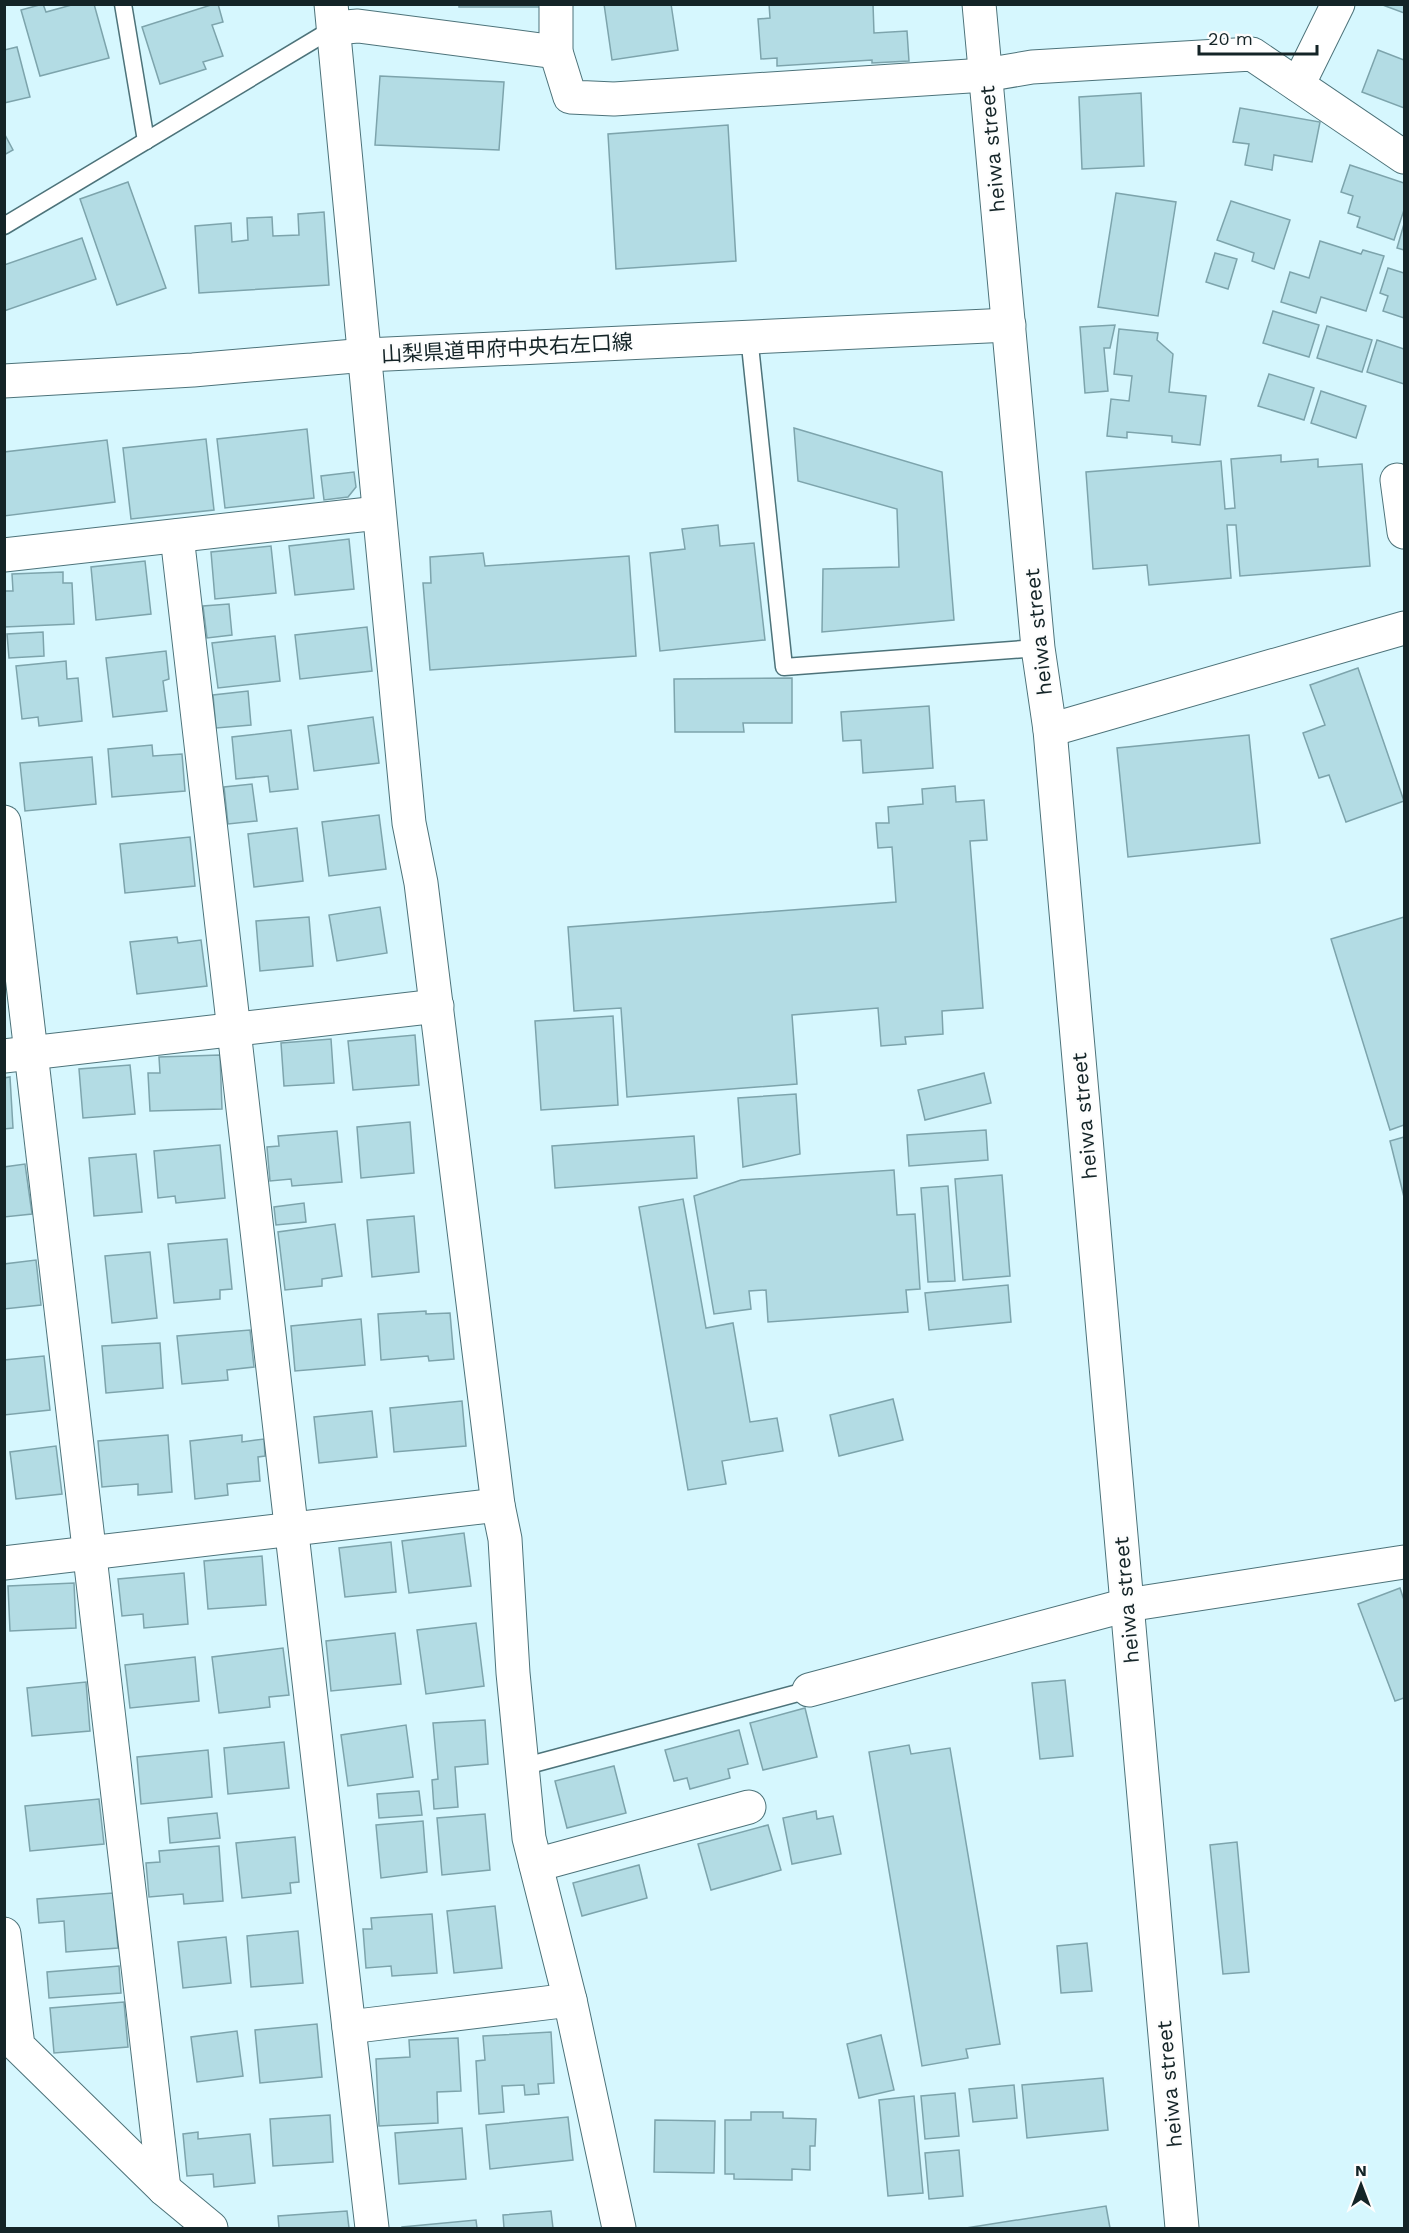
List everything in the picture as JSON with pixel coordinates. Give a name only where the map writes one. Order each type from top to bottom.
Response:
[{"type":"main road","points":[[556,4],[556,52],[570,97],[614,99],[985,75],[1032,67],[1252,54],[1404,157]]},
{"type":"main road","name":"heiwa street","points":[[979,4],[1038,648],[1050,730],[1182,2229]]},
{"type":"main road","points":[[1298,85],[1338,4]]},
{"type":"main road","points":[[556,52],[358,26],[332,16],[409,823],[437,1006],[498,1505],[505,1539],[513,1673],[529,1838],[570,2000],[619,2229]]},
{"type":"main road","name":"山梨県道甲府中央右左口線","points":[[4,381],[193,370],[366,355],[1009,325]]},
{"type":"main road","points":[[1397,480],[1404,532]]},
{"type":"main road","points":[[4,555],[378,513]]},
{"type":"main road","points":[[177,536],[372,2229]]},
{"type":"main road","points":[[1050,730],[1404,628]]},
{"type":"main road","points":[[4,822],[18,1055],[90,1553],[164,2189]]},
{"type":"main road","points":[[18,1055],[437,1006]]},
{"type":"main road","points":[[4,1563],[498,1505]]},
{"type":"main road","points":[[809,1690],[1127,1605],[1404,1562]]},
{"type":"main road","points":[[536,1864],[749,1807]]},
{"type":"main road","points":[[4,1934],[18,2046],[164,2189],[212,2229]]},
{"type":"main road","points":[[349,2027],[570,2000]]},
{"type":"lane","points":[[123,4],[146,141]]},
{"type":"lane","points":[[5,223],[146,141],[332,16]]},
{"type":"lane","points":[[749,336],[784,667],[1038,648]]},
{"type":"lane","points":[[522,1767],[809,1690]]},
{"type":"building","points":[[43,4],[46,12],[75,4],[94,4],[109,58],[40,76],[21,10]]},
{"type":"building","points":[[218,4],[223,22],[212,25],[223,56],[203,62],[206,69],[160,84],[142,27]]},
{"type":"building","points":[[459,4],[544,4],[544,7],[459,7]]},
{"type":"building","points":[[604,4],[671,4],[678,50],[612,60]]},
{"type":"building","points":[[769,4],[873,4],[874,33],[907,31],[909,61],[872,63],[872,60],[777,66],[777,58],[761,59],[758,19],[770,18]]},
{"type":"building","points":[[1380,4],[1404,4],[1404,13]]},
{"type":"building","points":[[17,47],[30,97],[4,103],[4,50]]},
{"type":"building","points":[[1378,50],[1404,60],[1404,108],[1362,92]]},
{"type":"building","points":[[380,76],[504,82],[499,150],[375,145]]},
{"type":"building","points":[[1141,93],[1144,166],[1082,169],[1079,97]]},
{"type":"building","points":[[1240,108],[1320,122],[1312,162],[1274,155],[1272,170],[1245,165],[1249,144],[1233,142]]},
{"type":"building","points":[[728,125],[736,261],[616,269],[608,134]]},
{"type":"building","points":[[4,133],[13,150],[4,155]]},
{"type":"building","points":[[1350,165],[1404,183],[1404,210],[1394,240],[1357,227],[1360,217],[1348,213],[1353,196],[1341,192]]},
{"type":"building","points":[[128,182],[166,288],[117,305],[80,199]]},
{"type":"building","points":[[1116,193],[1176,202],[1158,316],[1098,307]]},
{"type":"building","points":[[1231,201],[1290,220],[1274,269],[1252,261],[1254,253],[1217,240]]},
{"type":"building","points":[[324,212],[329,285],[199,293],[195,226],[231,223],[232,242],[248,240],[247,218],[272,217],[273,236],[299,235],[298,214]]},
{"type":"building","points":[[1404,224],[1404,250],[1397,248]]},
{"type":"building","points":[[82,238],[96,279],[4,311],[4,265]]},
{"type":"building","points":[[1320,241],[1361,254],[1363,250],[1384,256],[1366,311],[1321,297],[1316,313],[1281,302],[1290,272],[1309,278]]},
{"type":"building","points":[[1215,253],[1237,259],[1228,289],[1206,282]]},
{"type":"building","points":[[1388,268],[1404,273],[1404,318],[1383,311],[1388,296],[1380,293]]},
{"type":"building","points":[[1273,311],[1319,325],[1309,357],[1263,343]]},
{"type":"building","points":[[1115,325],[1110,348],[1104,348],[1108,391],[1085,393],[1080,327]]},
{"type":"building","points":[[1327,326],[1372,340],[1362,372],[1317,358]]},
{"type":"building","points":[[1119,329],[1158,333],[1157,340],[1173,354],[1169,392],[1206,396],[1200,445],[1172,442],[1172,436],[1127,432],[1127,438],[1107,436],[1111,399],[1129,401],[1132,376],[1114,374]]},
{"type":"building","points":[[1377,340],[1404,349],[1404,384],[1367,372]]},
{"type":"building","points":[[1269,374],[1314,388],[1304,420],[1258,406]]},
{"type":"building","points":[[1321,391],[1366,406],[1356,438],[1311,423]]},
{"type":"building","points":[[794,428],[942,472],[954,620],[822,632],[823,569],[899,567],[897,509],[798,481]]},
{"type":"building","points":[[307,429],[314,498],[225,508],[217,439]]},
{"type":"building","points":[[206,439],[214,510],[131,519],[123,448]]},
{"type":"building","points":[[107,440],[115,502],[4,516],[4,452]]},
{"type":"building","points":[[1281,455],[1281,462],[1318,459],[1318,467],[1362,464],[1370,566],[1240,576],[1236,525],[1227,525],[1231,578],[1149,585],[1147,565],[1093,569],[1086,472],[1221,461],[1225,509],[1235,508],[1231,459]]},
{"type":"building","points":[[354,472],[356,487],[348,497],[324,500],[321,476]]},
{"type":"building","points":[[718,525],[720,546],[754,543],[765,640],[660,651],[650,553],[685,549],[682,529]]},
{"type":"building","points":[[349,539],[354,589],[295,595],[289,546]]},
{"type":"building","points":[[271,546],[276,593],[215,599],[211,552]]},
{"type":"building","points":[[483,553],[485,566],[629,556],[636,656],[430,670],[423,583],[431,583],[430,557]]},
{"type":"building","points":[[145,561],[151,614],[96,620],[91,567]]},
{"type":"building","points":[[63,572],[63,583],[72,583],[74,624],[4,627],[4,591],[13,591],[12,574]]},
{"type":"building","points":[[229,604],[232,635],[207,638],[203,606]]},
{"type":"building","points":[[367,627],[372,671],[300,679],[295,635]]},
{"type":"building","points":[[43,632],[44,656],[9,658],[7,634]]},
{"type":"building","points":[[275,636],[280,681],[218,688],[212,643]]},
{"type":"building","points":[[166,651],[169,679],[163,681],[167,711],[113,717],[106,658]]},
{"type":"building","points":[[66,661],[67,679],[78,678],[82,721],[39,726],[38,717],[22,719],[16,666]]},
{"type":"building","points":[[1358,668],[1404,801],[1346,822],[1329,775],[1319,778],[1303,733],[1325,725],[1310,685]]},
{"type":"building","points":[[792,678],[792,723],[743,723],[744,732],[675,732],[674,679]]},
{"type":"building","points":[[248,691],[251,725],[216,728],[213,695]]},
{"type":"building","points":[[929,706],[933,768],[863,773],[861,740],[843,741],[841,712]]},
{"type":"building","points":[[373,717],[379,763],[314,771],[308,726]]},
{"type":"building","points":[[291,730],[298,789],[270,792],[268,776],[236,779],[232,737]]},
{"type":"building","points":[[1249,735],[1260,843],[1128,857],[1117,748]]},
{"type":"building","points":[[152,745],[153,756],[182,754],[185,791],[112,797],[108,749]]},
{"type":"building","points":[[92,757],[96,804],[25,811],[20,763]]},
{"type":"building","points":[[252,784],[257,821],[228,824],[224,787]]},
{"type":"building","points":[[955,786],[956,802],[984,800],[987,840],[970,841],[983,1008],[942,1011],[943,1034],[905,1037],[906,1044],[881,1046],[878,1008],[792,1015],[797,1084],[627,1097],[621,1008],[574,1011],[568,927],[896,902],[892,847],[878,848],[876,823],[889,823],[888,807],[923,804],[922,789]]},
{"type":"building","points":[[379,815],[386,869],[329,876],[322,822]]},
{"type":"building","points":[[297,828],[303,881],[254,887],[248,834]]},
{"type":"building","points":[[190,837],[195,886],[125,893],[120,844]]},
{"type":"building","points":[[380,907],[387,953],[337,961],[329,915]]},
{"type":"building","points":[[309,917],[313,966],[260,971],[256,921]]},
{"type":"building","points":[[1404,917],[1404,1125],[1390,1130],[1331,939]]},
{"type":"building","points":[[177,937],[178,943],[201,940],[207,986],[137,994],[130,942]]},
{"type":"building","points":[[613,1016],[618,1105],[541,1110],[535,1021]]},
{"type":"building","points":[[415,1035],[419,1085],[353,1090],[348,1041]]},
{"type":"building","points":[[331,1039],[334,1083],[284,1086],[281,1043]]},
{"type":"building","points":[[220,1055],[222,1109],[150,1111],[148,1073],[160,1073],[159,1057]]},
{"type":"building","points":[[130,1065],[135,1114],[83,1118],[79,1069]]},
{"type":"building","points":[[984,1073],[991,1103],[925,1120],[918,1090]]},
{"type":"building","points":[[10,1077],[13,1128],[4,1129],[4,1078]]},
{"type":"building","points":[[796,1094],[800,1154],[743,1167],[738,1098]]},
{"type":"building","points":[[410,1122],[414,1173],[361,1178],[357,1127]]},
{"type":"building","points":[[986,1130],[988,1160],[909,1166],[907,1135]]},
{"type":"building","points":[[337,1131],[342,1182],[292,1186],[291,1179],[270,1181],[267,1147],[279,1146],[278,1136]]},
{"type":"building","points":[[694,1136],[697,1178],[555,1188],[552,1146]]},
{"type":"building","points":[[1404,1137],[1404,1197],[1390,1141]]},
{"type":"building","points":[[220,1145],[225,1198],[176,1203],[175,1196],[158,1198],[154,1151]]},
{"type":"building","points":[[136,1154],[142,1212],[94,1216],[89,1158]]},
{"type":"building","points":[[25,1164],[32,1214],[4,1217],[4,1167]]},
{"type":"building","points":[[894,1170],[897,1215],[915,1214],[920,1289],[906,1290],[908,1312],[768,1322],[766,1290],[749,1291],[751,1309],[714,1314],[694,1196],[741,1180]]},
{"type":"building","points":[[1002,1175],[1010,1276],[963,1280],[955,1179]]},
{"type":"building","points":[[948,1186],[955,1281],[928,1282],[921,1188]]},
{"type":"building","points":[[683,1199],[706,1328],[733,1323],[750,1422],[777,1418],[783,1451],[722,1461],[726,1484],[688,1490],[639,1207]]},
{"type":"building","points":[[304,1203],[306,1222],[276,1225],[274,1207]]},
{"type":"building","points":[[414,1216],[419,1272],[372,1277],[367,1220]]},
{"type":"building","points":[[335,1224],[342,1276],[322,1279],[322,1286],[285,1290],[278,1232]]},
{"type":"building","points":[[227,1239],[232,1289],[220,1290],[220,1299],[174,1303],[168,1244]]},
{"type":"building","points":[[150,1252],[157,1318],[112,1323],[105,1256]]},
{"type":"building","points":[[36,1260],[41,1305],[4,1309],[4,1264]]},
{"type":"building","points":[[1008,1285],[1011,1322],[929,1330],[925,1293]]},
{"type":"building","points":[[426,1311],[426,1314],[450,1313],[454,1359],[429,1361],[428,1356],[381,1360],[378,1314]]},
{"type":"building","points":[[361,1319],[365,1365],[295,1371],[291,1326]]},
{"type":"building","points":[[250,1330],[254,1367],[227,1370],[228,1380],[182,1384],[177,1336]]},
{"type":"building","points":[[160,1343],[163,1388],[106,1393],[102,1346]]},
{"type":"building","points":[[44,1356],[50,1410],[4,1415],[4,1360]]},
{"type":"building","points":[[893,1399],[903,1440],[839,1456],[830,1415]]},
{"type":"building","points":[[462,1401],[466,1446],[394,1452],[390,1408]]},
{"type":"building","points":[[372,1411],[377,1457],[319,1463],[314,1417]]},
{"type":"building","points":[[168,1435],[172,1492],[138,1495],[138,1484],[102,1487],[98,1441]]},
{"type":"building","points":[[242,1435],[242,1442],[264,1439],[265,1456],[258,1457],[260,1481],[227,1484],[228,1495],[195,1499],[190,1441]]},
{"type":"building","points":[[56,1446],[62,1494],[16,1499],[10,1452]]},
{"type":"building","points":[[464,1533],[471,1586],[409,1593],[402,1541]]},
{"type":"building","points":[[391,1542],[396,1592],[345,1597],[339,1548]]},
{"type":"building","points":[[262,1556],[266,1605],[208,1609],[204,1561]]},
{"type":"building","points":[[184,1573],[188,1624],[144,1628],[143,1614],[122,1616],[118,1579]]},
{"type":"building","points":[[74,1583],[76,1628],[10,1631],[8,1586]]},
{"type":"building","points":[[1400,1588],[1404,1600],[1404,1698],[1395,1701],[1358,1604]]},
{"type":"building","points":[[476,1623],[484,1686],[426,1694],[417,1630]]},
{"type":"building","points":[[395,1633],[401,1684],[331,1691],[326,1641]]},
{"type":"building","points":[[283,1648],[289,1695],[269,1697],[270,1707],[219,1713],[212,1657]]},
{"type":"building","points":[[195,1657],[199,1701],[130,1708],[125,1665]]},
{"type":"building","points":[[1065,1680],[1073,1756],[1040,1759],[1032,1683]]},
{"type":"building","points":[[86,1682],[90,1731],[32,1736],[27,1688]]},
{"type":"building","points":[[805,1708],[817,1757],[763,1770],[750,1723]]},
{"type":"building","points":[[485,1720],[488,1764],[455,1767],[458,1807],[434,1809],[432,1780],[438,1779],[433,1723]]},
{"type":"building","points":[[406,1725],[413,1777],[348,1786],[341,1735]]},
{"type":"building","points":[[739,1730],[748,1764],[728,1769],[730,1778],[690,1789],[687,1778],[674,1781],[665,1750]]},
{"type":"building","points":[[284,1742],[289,1788],[228,1794],[224,1748]]},
{"type":"building","points":[[909,1745],[911,1754],[950,1748],[1000,2044],[966,2049],[968,2058],[922,2066],[869,1752]]},
{"type":"building","points":[[208,1750],[212,1797],[141,1804],[137,1757]]},
{"type":"building","points":[[614,1766],[626,1813],[567,1828],[555,1781]]},
{"type":"building","points":[[419,1791],[422,1815],[379,1818],[377,1794]]},
{"type":"building","points":[[99,1799],[104,1844],[30,1851],[25,1806]]},
{"type":"building","points":[[816,1811],[817,1819],[833,1816],[841,1854],[792,1864],[783,1818]]},
{"type":"building","points":[[217,1813],[220,1838],[170,1843],[168,1818]]},
{"type":"building","points":[[485,1814],[490,1870],[442,1875],[437,1818]]},
{"type":"building","points":[[423,1821],[427,1872],[381,1878],[376,1825]]},
{"type":"building","points":[[768,1825],[781,1870],[711,1890],[698,1844]]},
{"type":"building","points":[[295,1837],[299,1882],[290,1883],[291,1893],[242,1898],[236,1843]]},
{"type":"building","points":[[1237,1842],[1249,1972],[1223,1974],[1210,1845]]},
{"type":"building","points":[[219,1846],[223,1901],[184,1904],[183,1894],[149,1897],[146,1863],[160,1862],[159,1851]]},
{"type":"building","points":[[639,1865],[647,1898],[582,1916],[573,1883]]},
{"type":"building","points":[[113,1893],[118,1948],[66,1952],[64,1921],[39,1923],[37,1899]]},
{"type":"building","points":[[495,1906],[502,1968],[454,1973],[447,1911]]},
{"type":"building","points":[[432,1914],[437,1973],[392,1976],[391,1966],[366,1968],[363,1929],[372,1929],[371,1918]]},
{"type":"building","points":[[298,1931],[303,1983],[251,1987],[247,1936]]},
{"type":"building","points":[[226,1937],[231,1983],[183,1988],[178,1942]]},
{"type":"building","points":[[1087,1943],[1092,1991],[1061,1993],[1057,1946]]},
{"type":"building","points":[[119,1966],[121,1993],[49,1998],[47,1972]]},
{"type":"building","points":[[124,2002],[128,2047],[54,2053],[50,2008]]},
{"type":"building","points":[[317,2024],[322,2077],[260,2083],[255,2030]]},
{"type":"building","points":[[237,2031],[243,2076],[197,2082],[191,2037]]},
{"type":"building","points":[[551,2032],[554,2083],[538,2084],[539,2094],[525,2095],[524,2085],[502,2086],[504,2112],[479,2114],[476,2061],[485,2060],[483,2036]]},
{"type":"building","points":[[881,2035],[894,2090],[859,2098],[847,2044]]},
{"type":"building","points":[[458,2038],[461,2091],[437,2092],[438,2123],[379,2126],[376,2059],[410,2057],[409,2040]]},
{"type":"building","points":[[1103,2078],[1108,2130],[1027,2138],[1022,2085]]},
{"type":"building","points":[[1014,2085],[1017,2118],[973,2122],[969,2089]]},
{"type":"building","points":[[955,2093],[959,2136],[925,2139],[921,2096]]},
{"type":"building","points":[[914,2096],[923,2193],[888,2196],[879,2100]]},
{"type":"building","points":[[751,2112],[783,2112],[783,2118],[816,2119],[815,2146],[810,2146],[810,2170],[792,2169],[792,2180],[734,2179],[734,2174],[725,2174],[725,2120],[751,2120]]},
{"type":"building","points":[[330,2115],[333,2162],[273,2166],[270,2119]]},
{"type":"building","points":[[568,2117],[573,2160],[490,2169],[486,2125]]},
{"type":"building","points":[[655,2120],[715,2121],[714,2173],[654,2172]]},
{"type":"building","points":[[462,2128],[466,2179],[399,2184],[395,2133]]},
{"type":"building","points":[[198,2132],[198,2139],[250,2134],[255,2183],[214,2187],[213,2174],[187,2176],[183,2134]]},
{"type":"building","points":[[959,2150],[963,2196],[929,2199],[925,2153]]},
{"type":"building","points":[[1106,2206],[1110,2228],[966,2228]]},
{"type":"building","points":[[347,2211],[349,2228],[279,2228],[278,2216]]},
{"type":"building","points":[[551,2211],[553,2228],[504,2228],[503,2215]]},
{"type":"building","points":[[476,2220],[477,2228],[402,2228],[402,2227]]}]
